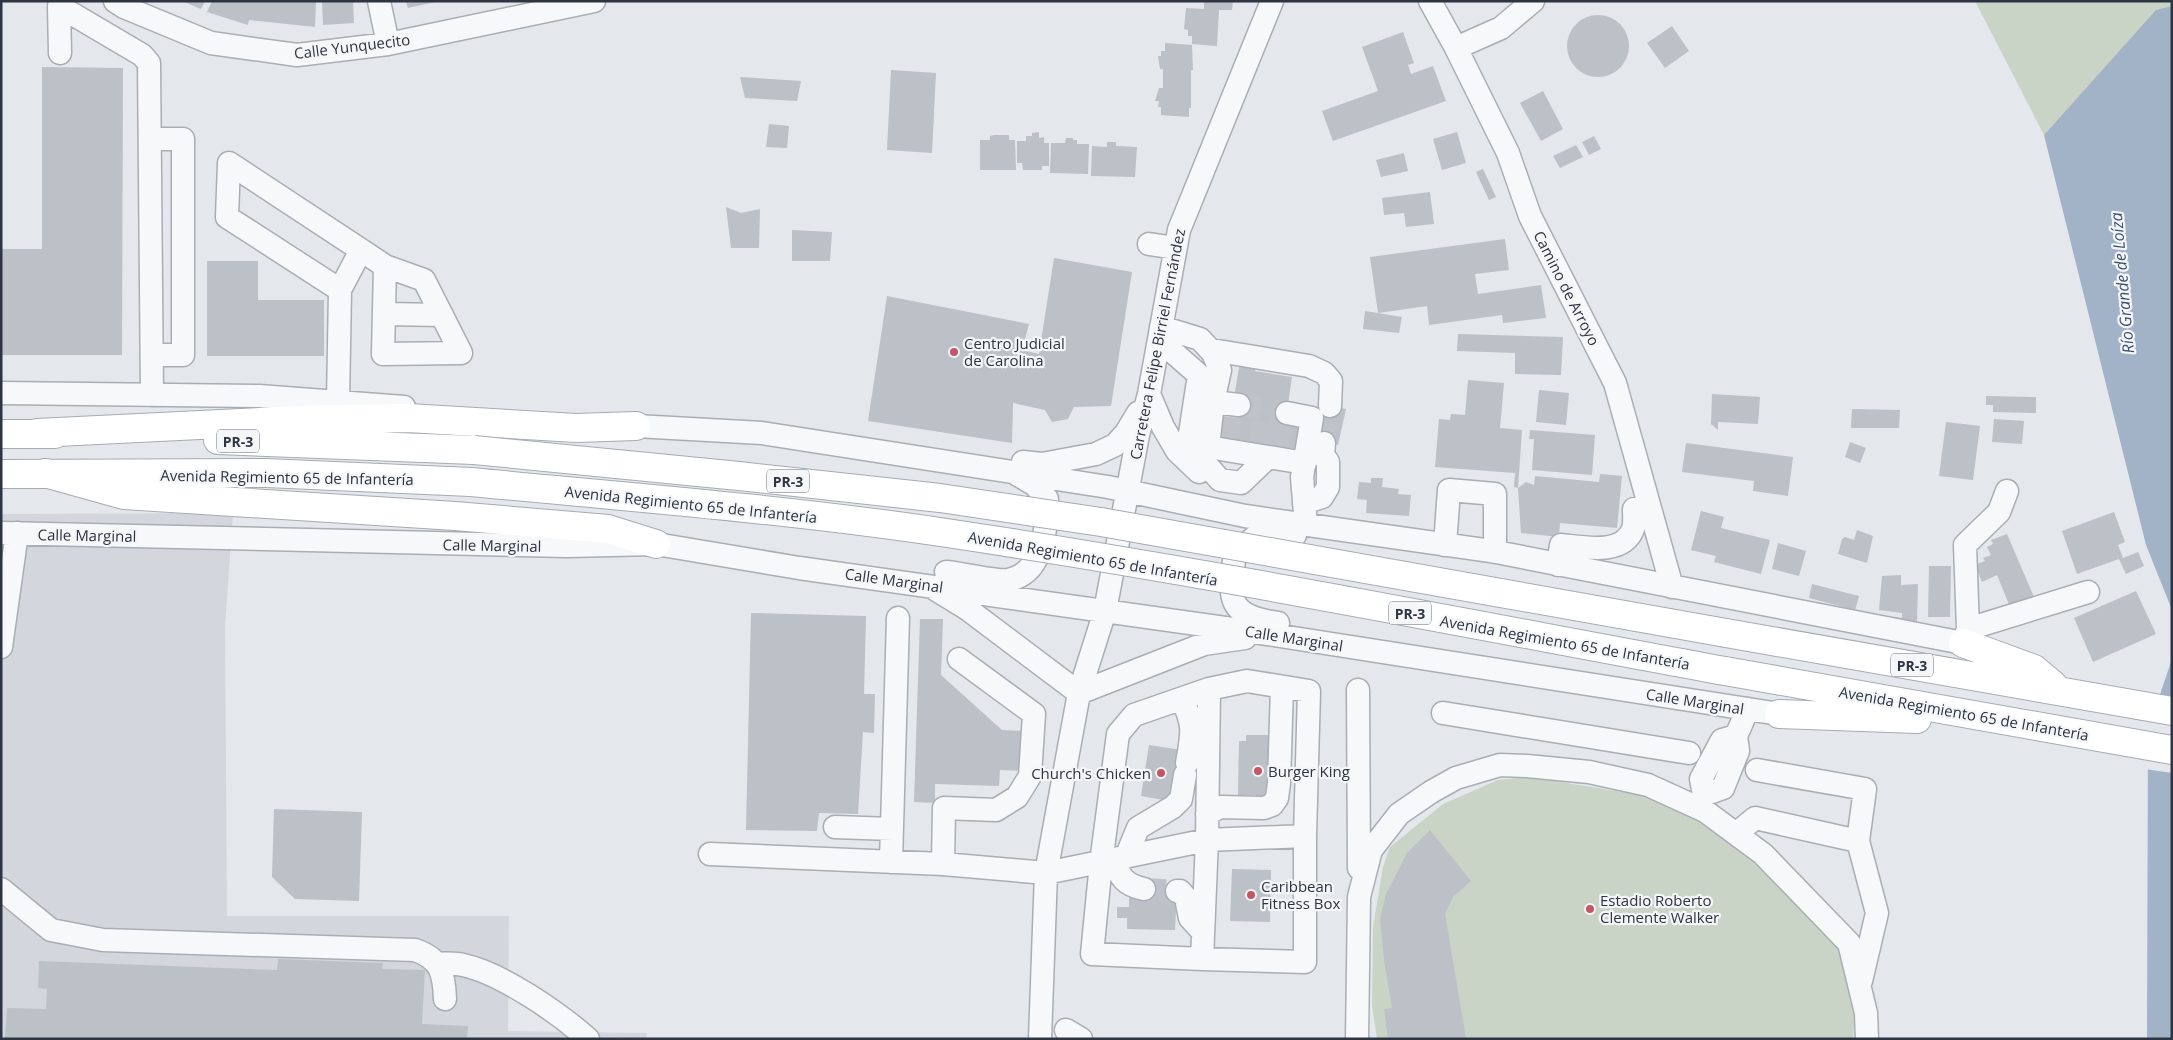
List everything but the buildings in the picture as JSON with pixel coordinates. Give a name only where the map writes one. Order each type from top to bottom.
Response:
[{"type":"main road","points":[[37,433],[300,420],[408,418],[576,428],[636,426]]},
{"type":"main road","name":"PR-3","points":[[1,434],[37,433],[474,450],[949,499],[1111,524],[2172,711]]},
{"type":"main road","points":[[45,473],[124,495],[446,516],[608,529],[656,544]]},
{"type":"main road","name":"Avenida Regimiento 65 de Infantería","points":[[1,474],[266,473],[471,482],[733,508],[936,532],[1094,556],[2172,750]]},
{"type":"main road","points":[[1966,636],[2034,669],[2060,691]]},
{"type":"main road","points":[[1779,714],[1925,719],[1971,714]]},
{"type":"street","name":"Calle Yunquecito","points":[[116,1],[124,7],[211,43],[297,55],[388,44],[546,6],[594,1]]},
{"type":"street","points":[[379,1],[388,44]]},
{"type":"street","name":"Carretera Felipe Birriel Fernández","points":[[1040,1039],[1046,873],[1078,693],[1104,611],[1138,435],[1149,394],[1179,230],[1272,1]]},
{"type":"street","name":"Camino de Arroyo","points":[[1430,1],[1456,48],[1508,153],[1530,216],[1615,383],[1672,587]]},
{"type":"street","points":[[1456,48],[1501,28],[1533,1]]},
{"type":"street","points":[[60,53],[59,6],[142,55],[149,63],[152,396]]},
{"type":"street","points":[[150,139],[183,139],[183,355],[152,355]]},
{"type":"street","points":[[340,290],[227,217],[229,163],[385,266],[424,280],[461,353],[383,354],[385,266]]},
{"type":"street","points":[[1149,244],[1176,248]]},
{"type":"street","points":[[338,402],[340,290],[361,250]]},
{"type":"street","points":[[385,314],[442,315]]},
{"type":"street","points":[[1160,334],[1200,339],[1212,350],[1246,437],[1240,483],[1220,480],[1196,453],[1189,440],[1200,375],[1160,334]]},
{"type":"street","points":[[1212,350],[1309,366],[1324,373],[1331,381],[1330,406]]},
{"type":"street","points":[[1,393],[259,396],[636,426],[762,433],[1128,492],[1245,516],[1496,552],[1672,587],[1966,636],[2088,592]]},
{"type":"street","points":[[910,456],[941,449],[1042,464],[1096,454],[1115,445],[1126,433],[1149,394]]},
{"type":"street","points":[[1149,394],[1163,427],[1177,451],[1245,516]]},
{"type":"street","points":[[1287,413],[1312,418],[1303,470],[1306,525]]},
{"type":"street","points":[[1246,437],[1303,470]]},
{"type":"street","points":[[1303,470],[1326,452],[1328,487],[1322,497],[1304,503]]},
{"type":"street","points":[[859,576],[909,566],[1007,580],[1023,574],[1033,563],[1044,538],[1047,519],[1047,499],[1035,485],[1015,473]]},
{"type":"street","points":[[1445,545],[1449,490],[1495,494],[1496,552]]},
{"type":"street","points":[[1966,636],[1965,544],[1999,512],[2007,491]]},
{"type":"street","points":[[1558,565],[1561,545],[1600,548],[1615,546],[1628,537],[1634,527],[1634,509],[1649,505]]},
{"type":"street","points":[[1,647],[9,533]]},
{"type":"street","name":"Calle Marginal","points":[[9,533],[556,546],[656,544],[782,565],[1268,634],[1779,714]]},
{"type":"street","points":[[1371,535],[1321,538],[1276,533],[1256,536],[1235,554],[1231,588],[1233,600],[1241,612],[1262,620],[1324,629],[1360,638],[1404,655]]},
{"type":"street","points":[[929,585],[966,608],[1078,693],[1204,644],[1268,634]]},
{"type":"street","points":[[891,862],[898,618]]},
{"type":"street","points":[[943,864],[944,808],[996,810],[1017,797],[1030,776],[1034,714],[959,659]]},
{"type":"street","points":[[1246,681],[1309,691],[1305,836],[1305,962],[1092,954],[1114,860],[1118,734],[1134,715],[1209,689],[1246,681]]},
{"type":"street","points":[[1208,814],[1220,807],[1264,808],[1272,805],[1277,798],[1282,687]]},
{"type":"street","points":[[1202,958],[1208,814],[1209,689]]},
{"type":"street","points":[[1357,1039],[1360,897],[1358,690]]},
{"type":"street","points":[[1114,860],[1138,828],[1173,807],[1181,799],[1193,731],[1191,719],[1182,699]]},
{"type":"street","points":[[1700,801],[1723,788],[1738,751],[1736,736],[1748,709]]},
{"type":"street","points":[[1443,713],[1689,753]]},
{"type":"street","points":[[1619,779],[1624,743]]},
{"type":"street","points":[[1360,897],[1371,850],[1399,814],[1431,792],[1456,778],[1500,765],[1527,766],[1589,772],[1648,786],[1700,801],[1736,834],[1763,854],[1849,943],[1866,1013],[1867,1039]]},
{"type":"street","points":[[1757,770],[1865,789],[1858,841],[1877,912],[1860,986]]},
{"type":"street","points":[[1736,834],[1755,818],[1858,841]]},
{"type":"street","points":[[836,827],[892,829]]},
{"type":"street","points":[[710,854],[943,864],[1046,873],[1207,840],[1305,836]]},
{"type":"street","points":[[1114,860],[1119,875],[1131,886],[1144,889]]},
{"type":"street","points":[[1,889],[51,930],[103,940],[415,950],[429,955],[436,963],[444,977],[445,999]]},
{"type":"street","points":[[1177,891],[1180,891],[1186,898],[1190,918],[1203,932]]},
{"type":"street","points":[[436,963],[463,965],[492,976],[524,993],[566,1020],[588,1039]]},
{"type":"street","points":[[1358,1004],[1370,1039]]},
{"type":"shaded area","points":[[233,513],[225,628],[227,916],[509,916],[508,1031],[647,1033],[646,1039],[1,1039],[1,514]]},
{"type":"green space","points":[[1975,1],[2172,1],[2172,6],[2156,11],[2044,135]]},
{"type":"green space","name":"Estadio Roberto Clemente Walker","points":[[1529,777],[1660,798],[1724,829],[1787,890],[1848,960],[1855,1011],[1853,1039],[1377,1039],[1372,1006],[1373,927],[1383,867],[1390,847],[1443,804],[1498,780]]},
{"type":"water","name":"Río Grande de Loíza","points":[[2172,6],[2172,610],[2146,545],[2044,135],[2156,10]]},
{"type":"water","points":[[2172,659],[2172,1039],[2147,1039],[2148,730]]},
{"type":"pier","points":[[2157,694],[2172,696],[2172,773],[2145,769],[2146,729]]},
{"type":"tunnel","points":[[1239,405],[1287,413]]},
{"type":"tunnel","points":[[1324,443],[1330,406]]},
{"type":"tunnel","points":[[1259,443],[1264,409]]},
{"type":"tunnel","points":[[1278,446],[1283,413]]},
{"type":"tunnel","points":[[1228,438],[1230,417]]},
{"type":"tunnel","points":[[1144,889],[1177,891]]},
{"type":"place","name":"Centro Judicial de Carolina","points":[[954,352]]},
{"type":"place","name":"Burger King","points":[[1258,771]]},
{"type":"place","name":"Church's Chicken","points":[[1161,773]]},
{"type":"place","name":"Caribbean Fitness Box","points":[[1251,895]]},
{"type":"place","name":"Estadio Roberto Clemente Walker","points":[[1590,909]]}]
